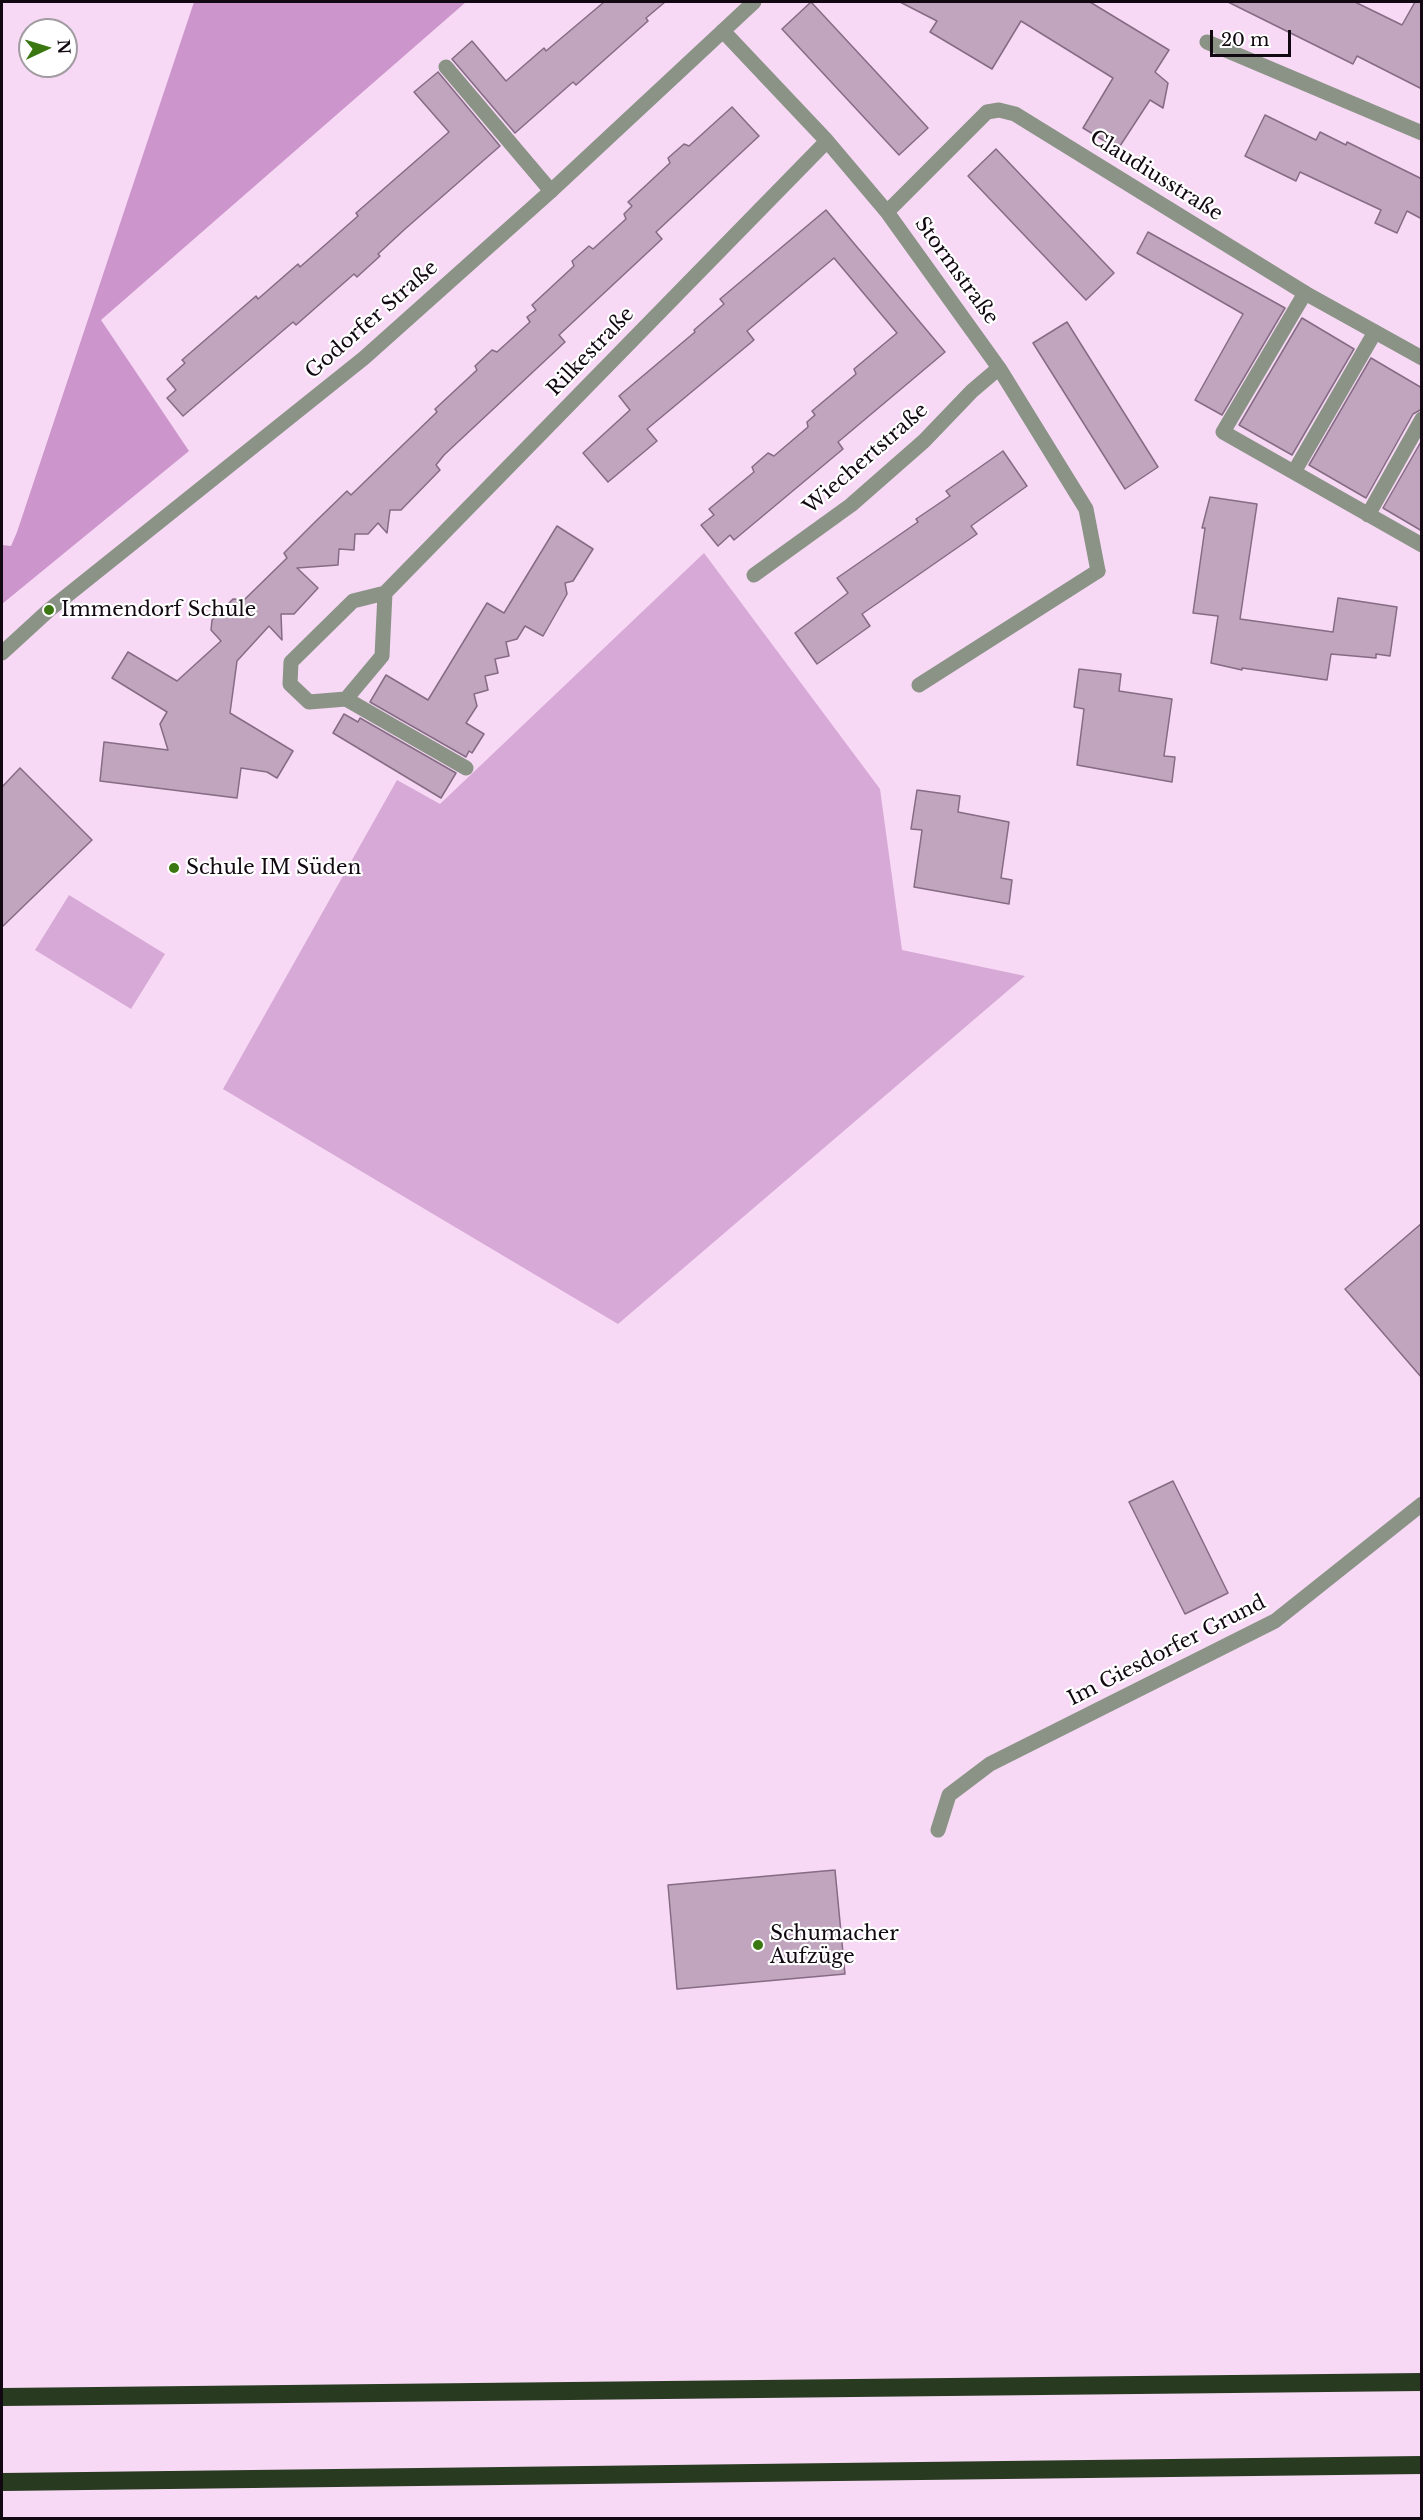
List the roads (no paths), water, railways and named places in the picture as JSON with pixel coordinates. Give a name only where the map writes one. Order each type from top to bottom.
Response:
[{"type":"highway","points":[[2,2397],[1422,2382]]},
{"type":"highway","points":[[2,2482],[1422,2465]]},
{"type":"street","name":"Godorfer Straße","points":[[2,653],[49,610],[364,357],[551,190],[754,2]]},
{"type":"street","name":"Stormstraße","points":[[723,31],[827,141],[887,212],[999,368],[1086,508],[1098,571],[919,686]]},
{"type":"street","points":[[1207,42],[1422,133]]},
{"type":"street","points":[[446,67],[551,190]]},
{"type":"street","name":"Claudiusstraße","points":[[887,212],[987,112],[999,110],[1015,114],[1305,293],[1422,358]]},
{"type":"street","name":"Rilkestraße","points":[[385,593],[827,141]]},
{"type":"street","points":[[1305,293],[1223,432],[1422,545]]},
{"type":"street","points":[[1294,472],[1376,332]]},
{"type":"street","name":"Wiechertstraße","points":[[754,575],[851,505],[924,441],[972,391],[999,368]]},
{"type":"street","points":[[1368,515],[1422,419]]},
{"type":"street","points":[[346,699],[382,657],[385,593],[353,601],[291,662],[290,684],[309,702],[346,699],[466,768]]},
{"type":"street","name":"Im Giesdorfer Grund","points":[[938,1830],[949,1795],[990,1764],[1275,1621],[1422,1504]]},
{"type":"place","name":"Immendorf Schule","points":[[49,610]]},
{"type":"place","name":"Schule IM Süden","points":[[174,868]]},
{"type":"place","name":"Schumacher Aufzüge","points":[[758,1945]]}]
